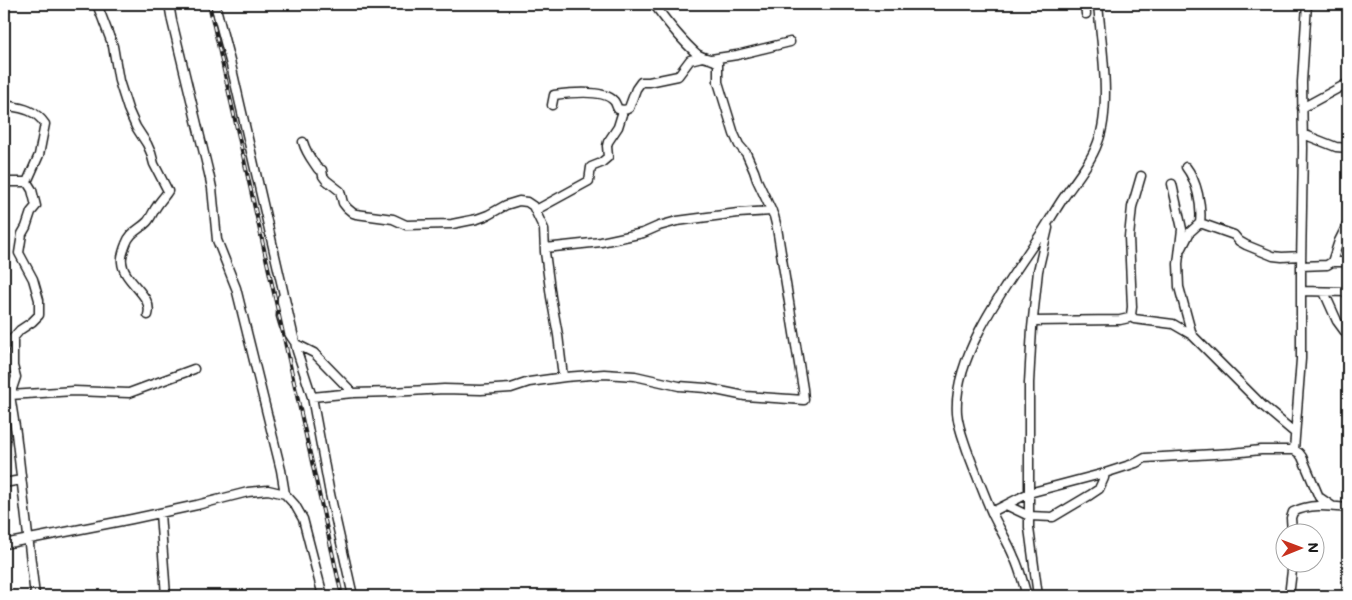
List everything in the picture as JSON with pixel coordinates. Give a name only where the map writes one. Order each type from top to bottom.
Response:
[{"type":"street","points":[[97,4],[113,46],[119,81],[128,109],[168,191],[148,221],[130,235],[122,258],[123,268],[127,276],[149,303],[150,311],[148,315]]},
{"type":"street","points":[[169,4],[212,188],[217,240],[236,288],[244,317],[281,470],[285,494],[295,505],[303,519],[323,596]]},
{"type":"street","points":[[215,4],[296,344],[312,397],[330,494],[353,596]]},
{"type":"street","points":[[312,397],[352,393],[511,388],[529,382],[604,374],[635,376],[679,386],[706,388],[746,396],[804,400],[777,228],[772,210],[756,180],[746,153],[739,145],[734,134],[718,82],[718,63],[705,58],[676,34],[654,4]]},
{"type":"street","points":[[1085,4],[1086,14]]},
{"type":"street","points":[[1027,596],[1015,558],[992,512],[972,462],[960,428],[956,403],[962,374],[972,346],[993,308],[1064,197],[1075,184],[1098,142],[1104,118],[1105,87],[1098,4]]},
{"type":"street","points":[[1294,450],[1301,359],[1302,63],[1307,4]]},
{"type":"street","points":[[536,210],[589,181],[591,167],[601,163],[608,157],[608,142],[618,127],[623,111],[629,108],[636,89],[641,82],[678,76],[690,60],[737,55],[790,42]]},
{"type":"street","points":[[1302,108],[1348,83]]},
{"type":"street","points":[[552,105],[554,95],[577,92],[604,95],[614,101],[618,109],[623,111]]},
{"type":"street","points":[[4,105],[20,108],[39,115],[45,124],[38,155],[27,182]]},
{"type":"street","points":[[1303,134],[1336,147],[1348,148]]},
{"type":"street","points":[[303,142],[306,153],[318,168],[322,170],[326,180],[339,189],[343,203],[347,208],[356,214],[393,219],[408,225],[452,224],[488,215],[506,205],[519,201],[527,202],[533,206],[544,229],[551,297],[563,377]]},
{"type":"street","points":[[1179,252],[1190,232],[1200,223],[1201,215],[1199,198],[1190,171],[1186,167]]},
{"type":"street","points":[[1033,321],[1120,320],[1129,318],[1132,308],[1129,237],[1132,207],[1141,176]]},
{"type":"street","points":[[4,182],[27,182]]},
{"type":"street","points":[[27,182],[32,190],[36,206],[31,212],[22,234],[19,253],[33,279],[39,300],[38,315],[13,338],[13,366],[16,377],[7,395],[21,480],[35,596]]},
{"type":"street","points":[[1172,184],[1182,229],[1178,264],[1179,287],[1192,335]]},
{"type":"street","points":[[545,248],[601,242],[644,233],[677,221],[772,210]]},
{"type":"street","points":[[1038,596],[1029,528],[1029,383],[1038,271],[1049,222]]},
{"type":"street","points":[[1200,223],[1234,234],[1246,245],[1273,256],[1301,256]]},
{"type":"street","points":[[1332,262],[1348,223]]},
{"type":"street","points":[[1301,266],[1348,262]]},
{"type":"street","points":[[1301,291],[1348,292]]},
{"type":"street","points":[[1324,292],[1340,327],[1348,336]]},
{"type":"street","points":[[1175,325],[1181,321],[1186,311]]},
{"type":"street","points":[[1131,315],[1134,319],[1165,322],[1175,325],[1192,335],[1263,406],[1295,433]]},
{"type":"street","points":[[296,344],[314,354],[352,393]]},
{"type":"street","points":[[7,395],[74,391],[129,393],[194,369]]},
{"type":"street","points":[[992,512],[1029,493],[1105,473],[1145,458],[1261,450],[1294,450],[1302,457],[1319,497],[1332,506]]},
{"type":"street","points":[[1006,505],[1029,516],[1053,516],[1099,489],[1105,473]]},
{"type":"street","points":[[4,483],[21,480]]},
{"type":"street","points":[[4,544],[160,513],[248,492],[268,490],[285,494]]},
{"type":"street","points":[[1291,522],[1293,512],[1303,507],[1332,506],[1348,508]]},
{"type":"street","points":[[160,513],[166,596]]},
{"type":"street","points":[[1289,596],[1292,572]]},
{"type":"street","points":[[1342,596],[1348,595]]},
{"type":"railway","points":[[209,4],[342,596]]}]
